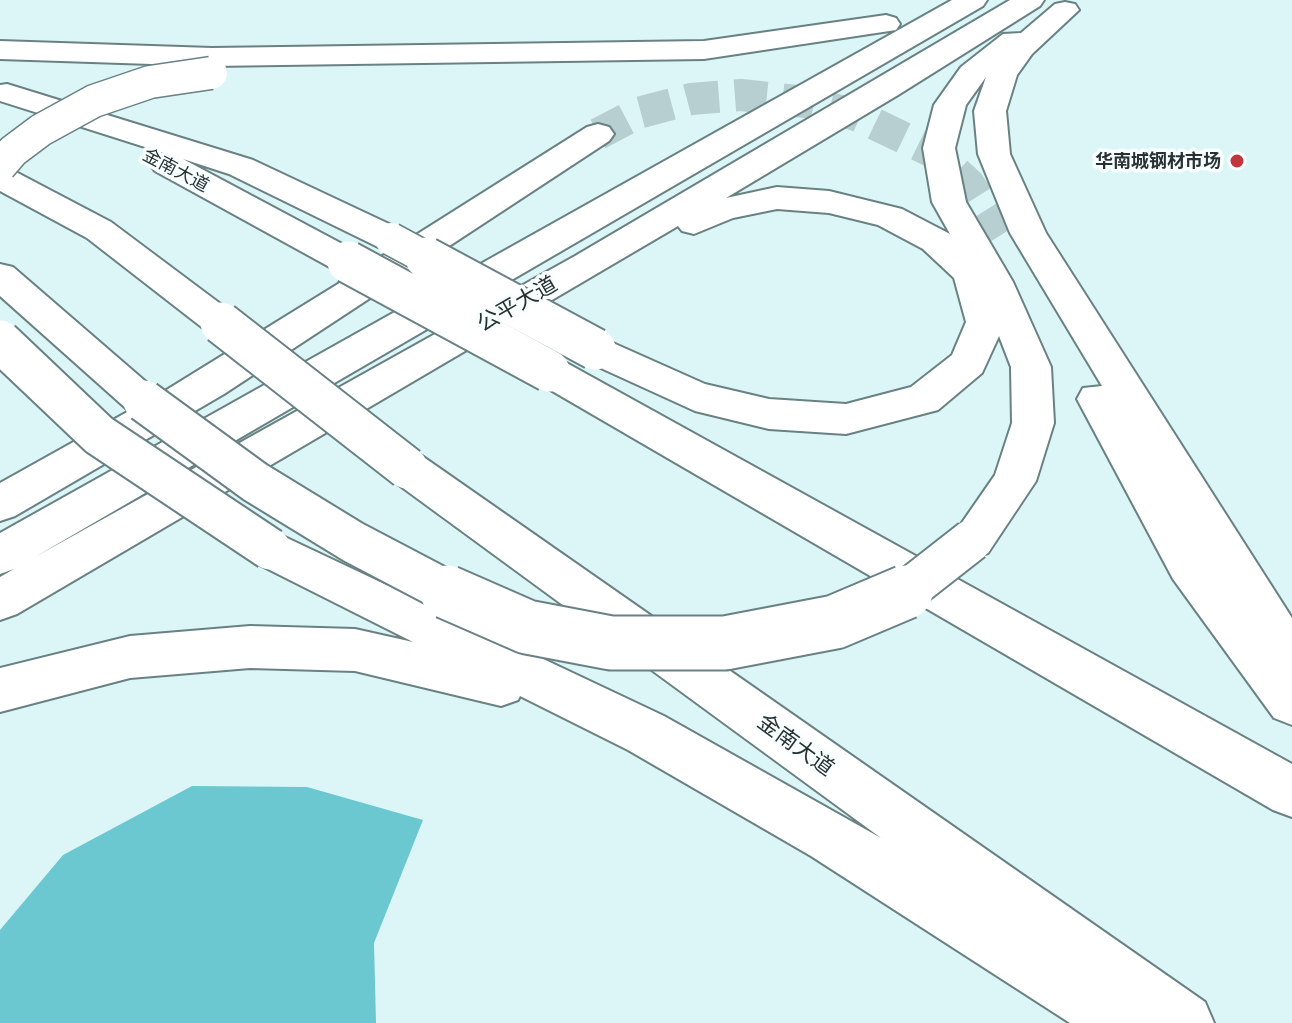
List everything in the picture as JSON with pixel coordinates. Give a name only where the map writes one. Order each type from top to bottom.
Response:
[{"type":"main road","points":[[0,166],[13,151],[41,130],[94,101],[150,82],[211,73],[701,65],[786,52],[968,3]]},
{"type":"main road","name":"公平大道","points":[[0,555],[968,3]]},
{"type":"main road","points":[[0,276],[144,401],[255,482],[353,542],[430,584],[527,627],[611,643],[725,643],[835,622],[900,596],[972,540],[1014,481],[1033,423],[1031,367],[995,282],[949,202],[939,148],[950,105],[972,73],[1060,3]]},
{"type":"main road","points":[[1060,3],[1002,74],[990,111],[994,154],[1028,233],[1292,660]]},
{"type":"main road","name":"公平大道","points":[[0,600],[528,298],[887,88],[1060,3]]},
{"type":"main road","points":[[0,50],[212,57],[704,50],[886,24]]},
{"type":"main road","points":[[4,91],[241,167],[391,239],[595,349],[695,396],[769,414],[846,419],[924,399],[968,363],[985,322],[971,273],[936,241],[890,217],[829,202],[777,198],[723,209],[528,298]]},
{"type":"main road","name":"金南大道","points":[[4,91],[151,156],[549,371],[1292,792]]},
{"type":"main road","points":[[0,504],[210,384],[598,134]]},
{"type":"main road","name":"金南大道","points":[[0,177],[99,230],[407,468],[1184,1023]]},
{"type":"main road","points":[[1001,235],[1105,412],[1189,566],[1292,702]]},
{"type":"main road","points":[[0,341],[99,435],[270,549],[646,733],[830,837],[1124,1023]]},
{"type":"main road","points":[[0,690],[130,657],[250,647],[340,650],[457,671],[604,713]]},
{"type":"shaded area","points":[[192,786],[307,787],[423,820],[374,943],[376,1023],[0,1023],[0,930],[63,855]]},
{"type":"tunnel","points":[[598,134],[638,113],[691,99],[741,95],[806,102],[856,115],[935,153],[969,184],[1001,235]]},
{"type":"place","name":"华南城钢材市场","points":[[1237,161]]}]
